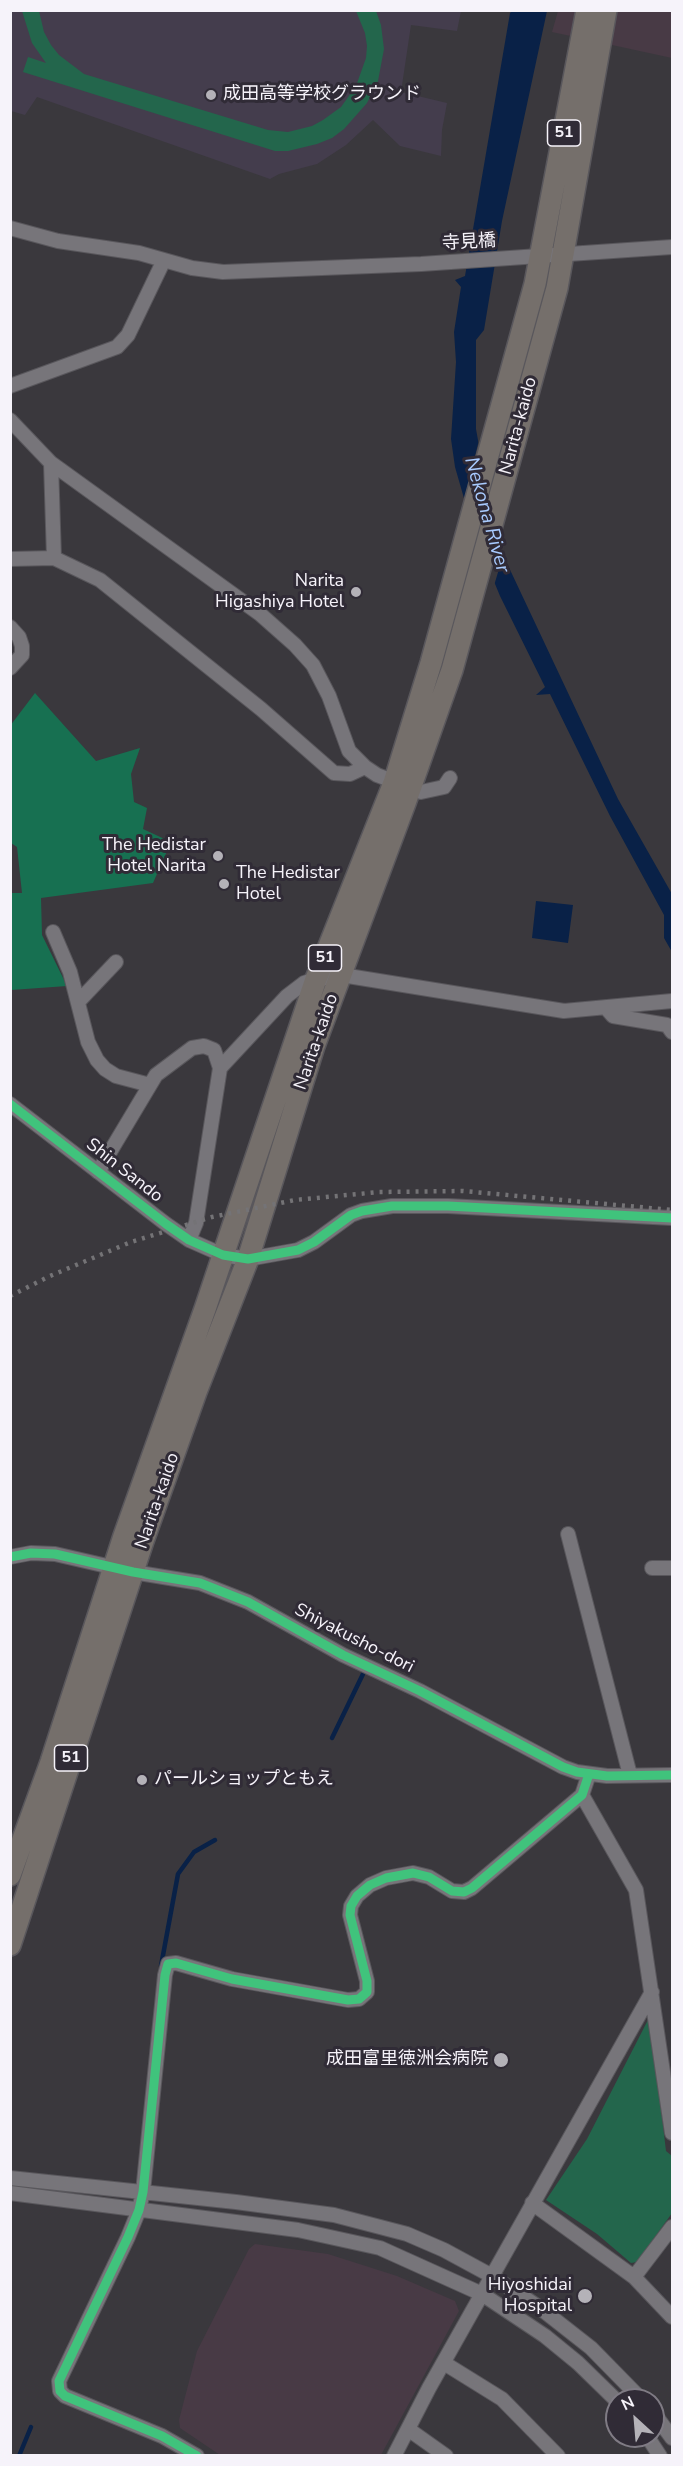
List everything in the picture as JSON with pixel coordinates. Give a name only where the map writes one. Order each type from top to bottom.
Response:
[{"type":"highway","name":"51","points":[[541,256],[587,10]]},
{"type":"highway","name":"51","points":[[564,255],[606,10]]},
{"type":"highway","name":"Narita-kaido","points":[[10,1945],[223,1254],[316,979],[452,670],[557,288],[564,255]]},
{"type":"highway","name":"Narita-kaido","points":[[10,1875],[124,1570],[248,1259],[314,1046],[340,976],[403,785],[431,663],[541,256]]},
{"type":"street","name":"寺見橋","points":[[10,228],[58,242],[138,253],[192,268],[223,272],[421,264],[672,247]]},
{"type":"street","points":[[10,386],[117,347],[128,335],[164,260]]},
{"type":"street","points":[[10,420],[51,463],[260,614],[295,645],[314,665],[349,751],[365,767],[421,792],[444,787],[450,778]]},
{"type":"street","points":[[51,463],[54,558]]},
{"type":"street","points":[[10,559],[54,558],[100,580],[261,710],[333,772],[350,774],[365,767]]},
{"type":"street","points":[[10,627],[19,637],[22,655],[10,668]]},
{"type":"street","points":[[52,932],[70,972],[88,1042],[97,1060],[116,1076],[150,1085]]},
{"type":"street","points":[[79,1001],[116,962]]},
{"type":"street","points":[[220,1068],[287,996],[304,983],[316,979],[340,976],[564,1011],[672,1001]]},
{"type":"street","points":[[606,1008],[613,1016],[667,1025],[672,1032]]},
{"type":"street","points":[[98,1172],[156,1075],[192,1048],[204,1046],[214,1050],[220,1068],[196,1223],[189,1240]]},
{"type":"street","name":"Shin Sando","points":[[10,1104],[189,1240],[223,1254],[248,1259]]},
{"type":"street","points":[[248,1259],[298,1250],[314,1242],[351,1215],[377,1208],[448,1206],[672,1218]]},
{"type":"street","points":[[568,1534],[630,1775]]},
{"type":"street","name":"Shiyakusho-dori","points":[[10,1557],[31,1553],[56,1554],[124,1570],[200,1583],[234,1595],[343,1655],[420,1691],[563,1767],[589,1774],[672,1775]]},
{"type":"street","points":[[652,1568],[672,1568]]},
{"type":"street","points":[[198,2456],[171,2440],[65,2396],[60,2391],[59,2381],[139,2210],[143,2192],[165,1974],[168,1964],[176,1963],[232,1978],[348,2000],[359,1999],[367,1992],[367,1981],[351,1906],[363,1890],[386,1878],[413,1873],[429,1877],[452,1891],[464,1892],[472,1888],[582,1795],[589,1774]]},
{"type":"street","points":[[582,1795],[636,1890],[672,2133]]},
{"type":"street","points":[[394,2456],[532,2203],[652,1992]]},
{"type":"street","points":[[10,2178],[264,2205],[334,2215],[407,2234],[444,2250],[492,2276],[540,2308],[591,2348],[630,2388]]},
{"type":"street","points":[[10,2193],[246,2223],[345,2239],[381,2248],[482,2294],[545,2336],[605,2389]]},
{"type":"street","points":[[532,2203],[634,2277],[672,2317]]},
{"type":"street","points":[[634,2277],[672,2227]]},
{"type":"street","points":[[444,2363],[502,2399],[558,2456]]},
{"type":"street","points":[[408,2429],[446,2456]]},
{"type":"shaded area","name":"成田高等学校グラウンド","points":[[10,11],[461,11],[457,31],[411,25],[401,92],[447,103],[442,130],[441,156],[400,146],[373,120],[346,145],[317,164],[279,174],[270,179],[37,97],[25,115],[11,111]]},
{"type":"shaded area","points":[[558,11],[672,11],[672,58],[552,32]]},
{"type":"shaded area","points":[[255,2244],[328,2254],[397,2276],[455,2301],[459,2311],[381,2455],[220,2455],[180,2428],[179,2420],[197,2351],[249,2249]]},
{"type":"green space","points":[[22,11],[39,11],[44,32],[51,45],[59,55],[84,74],[268,130],[288,132],[312,126],[341,107],[356,86],[366,58],[365,33],[356,11],[376,11],[381,25],[384,49],[378,81],[367,103],[344,129],[332,138],[317,144],[288,151],[275,151],[23,72],[28,57],[46,63],[32,43]]},
{"type":"green space","points":[[35,693],[96,761],[140,748],[131,774],[134,802],[147,808],[143,829],[171,842],[153,883],[41,898],[42,935],[67,986],[11,990],[11,893],[22,893],[17,847],[11,843],[10,726]]},
{"type":"green space","points":[[650,2016],[666,2151],[672,2156],[672,2213],[637,2262],[631,2263],[597,2234],[546,2200],[587,2139]]},
{"type":"water","name":"Nekona River","points":[[512,11],[547,11],[502,221],[484,330],[476,340],[476,429],[490,507],[504,557],[618,799],[672,894],[672,952],[664,938],[664,915],[610,816],[550,694],[536,695],[545,687],[500,596],[474,533],[455,467],[451,439],[456,362],[454,332],[461,287],[455,280],[465,276]]},
{"type":"water","points":[[536,901],[573,905],[568,943],[532,938]]},
{"type":"pier","points":[[480,436],[493,506],[505,549],[493,589],[463,504]]},
{"type":"waterway","points":[[332,1738],[363,1674]]},
{"type":"waterway","points":[[161,1966],[178,1874],[194,1852],[215,1840]]},
{"type":"waterway","points":[[19,2456],[31,2427]]},
{"type":"railway","points":[[10,1296],[50,1276],[131,1242],[212,1217],[295,1200],[379,1192],[463,1191],[672,1210]]},
{"type":"cycle path","points":[[10,1104],[166,1224],[189,1240],[223,1255],[248,1259],[298,1250],[314,1242],[351,1215],[392,1206],[448,1206],[672,1218]]},
{"type":"cycle path","points":[[10,1557],[31,1553],[55,1554],[133,1572],[200,1583],[248,1602],[343,1655],[420,1691],[563,1767],[577,1772],[607,1776],[672,1775]]},
{"type":"cycle path","points":[[197,2456],[162,2436],[65,2396],[60,2391],[59,2381],[139,2210],[143,2192],[168,1964],[176,1963],[232,1979],[348,2000],[359,1999],[367,1992],[367,1981],[350,1915],[351,1906],[357,1896],[370,1885],[386,1878],[413,1873],[429,1877],[452,1891],[464,1892],[472,1888],[582,1795],[589,1774]]},
{"type":"place","name":"成田高等学校グラウンド","points":[[211,95]]},
{"type":"place","name":"Narita Higashiya Hotel","points":[[356,592]]},
{"type":"place","name":"The Hedistar Hotel Narita","points":[[218,856]]},
{"type":"place","name":"The Hedistar Hotel","points":[[224,884]]},
{"type":"place","name":"パールショップともえ","points":[[142,1780]]},
{"type":"place","name":"成田富里徳洲会病院","points":[[501,2060]]},
{"type":"place","name":"Hiyoshidai Hospital","points":[[585,2296]]}]
